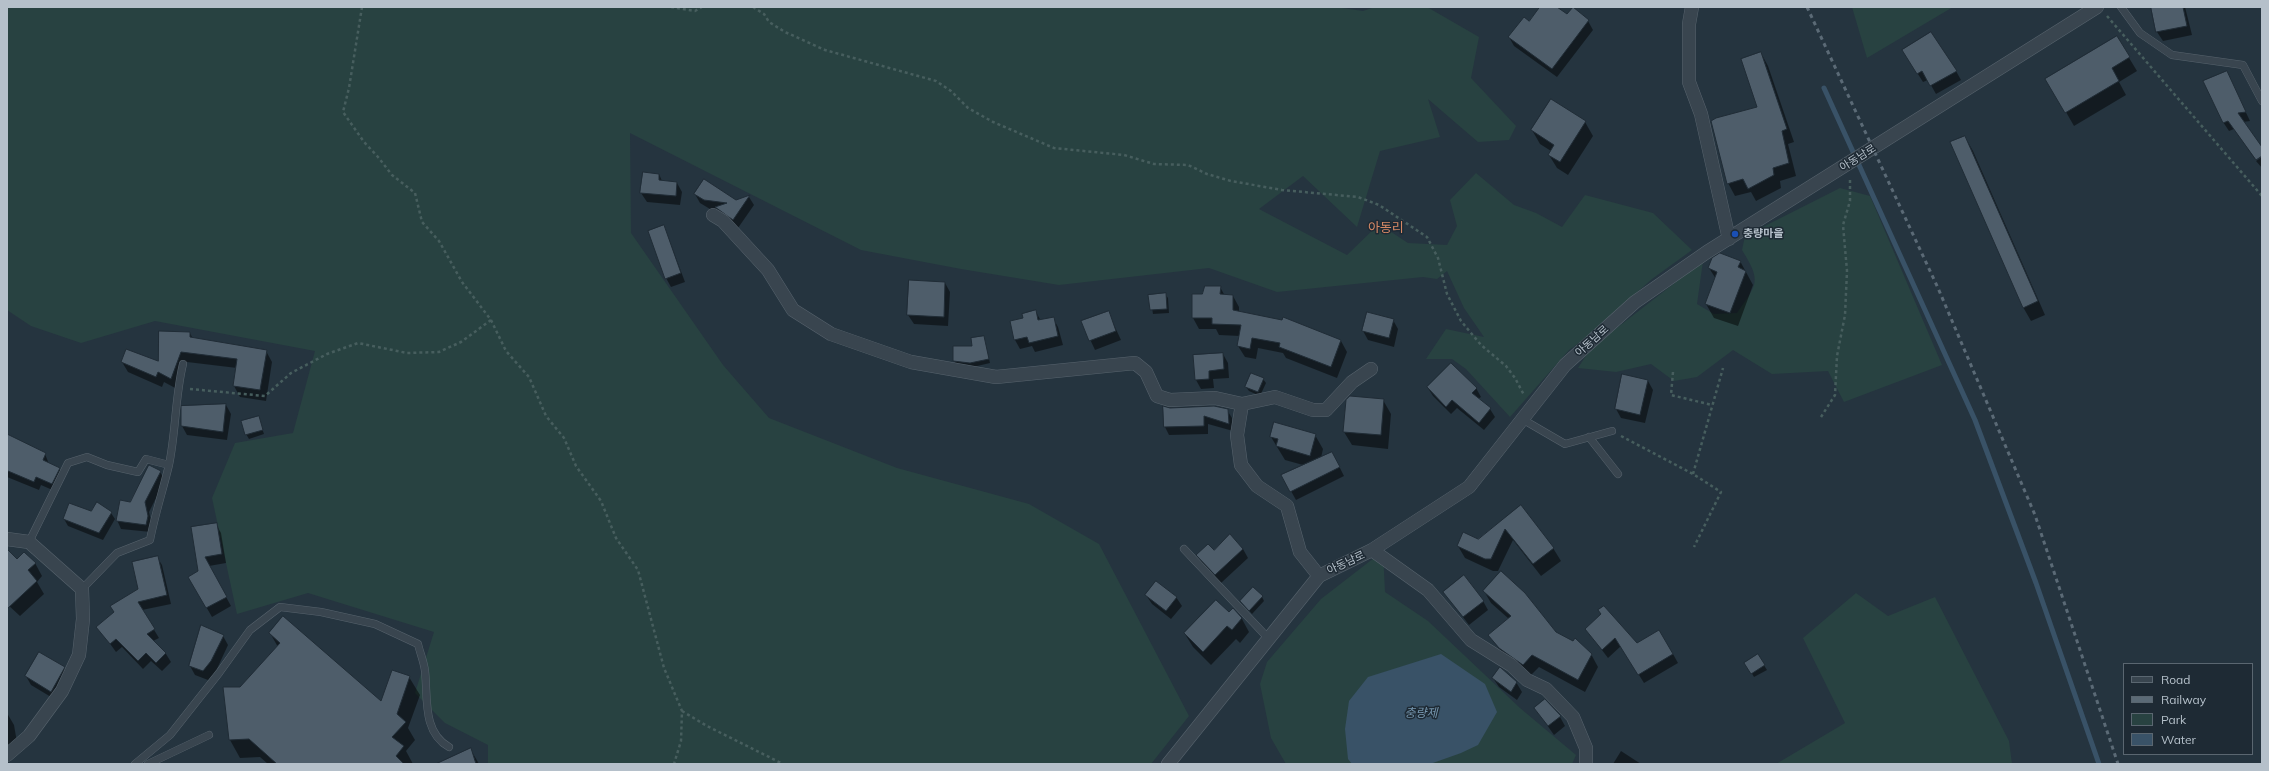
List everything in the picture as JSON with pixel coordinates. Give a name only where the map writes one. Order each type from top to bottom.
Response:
[{"type":"street","points":[[1692,7],[1689,24],[1689,82],[1702,114],[1730,239]]},
{"type":"street","name":"아동남로","points":[[1168,764],[1319,576],[1372,550],[1468,487],[1565,365],[1635,302],[1707,252],[2101,10]]},
{"type":"street","points":[[713,215],[722,221],[768,270],[793,310],[830,334],[912,362],[996,377],[1135,363],[1146,372],[1157,396],[1170,400],[1215,398],[1242,404],[1275,397],[1313,410],[1326,410],[1352,382],[1371,368]]},
{"type":"street","points":[[1242,404],[1237,435],[1241,465],[1257,486],[1287,506],[1300,552],[1319,576]]},
{"type":"street","points":[[7,539],[29,542],[82,589],[83,619],[80,654],[62,691],[29,736],[7,756]]},
{"type":"street","points":[[1372,550],[1428,590],[1471,640],[1511,665],[1527,680],[1546,689],[1573,717],[1586,748],[1586,764]]},
{"type":"lane","points":[[2121,7],[2140,33],[2172,55],[2243,65],[2262,101]]},
{"type":"lane","points":[[82,589],[117,553],[150,540],[156,506],[169,465],[178,401],[177,388],[183,364]]},
{"type":"lane","points":[[1525,415],[1565,444],[1612,431]]},
{"type":"lane","points":[[1589,437],[1618,474]]},
{"type":"lane","points":[[29,542],[68,463],[87,457],[106,465],[138,472],[146,459],[169,465]]},
{"type":"lane","points":[[1184,550],[1268,638]]},
{"type":"lane","points":[[135,764],[170,735],[219,673],[250,630],[280,607],[321,612],[375,624],[418,644],[425,671],[426,710],[438,741],[449,747]]},
{"type":"lane","points":[[148,764],[209,735]]},
{"type":"path","points":[[362,7],[349,88],[343,112],[364,142],[392,175],[416,193],[422,222],[439,241],[462,282],[491,320],[506,351],[529,377],[546,416],[564,438],[576,466],[601,501],[616,538],[638,570],[664,668],[682,711],[681,741],[674,764]]},
{"type":"path","points":[[671,7],[694,11],[702,7]]},
{"type":"path","points":[[753,7],[764,14],[769,22],[785,32],[825,50],[863,62],[920,75],[936,81],[951,91],[968,108],[993,122],[1054,148],[1124,155],[1154,164],[1188,165],[1207,174],[1231,181],[1282,190],[1358,197],[1379,205],[1427,237],[1438,258],[1447,294],[1461,321],[1481,345],[1515,378],[1525,397],[1525,415]]},
{"type":"path","points":[[2101,10],[2262,196]]},
{"type":"path","points":[[1821,417],[1835,395],[1837,356],[1845,315],[1847,271],[1843,225],[1850,200],[1850,163]]},
{"type":"path","points":[[177,388],[265,396],[291,373],[327,354],[358,343],[407,353],[439,352],[461,342],[491,320]]},
{"type":"path","points":[[1693,474],[1723,368]]},
{"type":"path","points":[[1673,372],[1671,395],[1712,406]]},
{"type":"path","points":[[1612,431],[1693,474],[1721,492],[1694,547]]},
{"type":"path","points":[[682,711],[707,726],[783,764]]},
{"type":"green space","points":[[7,7],[1336,7],[1363,11],[1375,7],[1427,7],[1479,37],[1471,78],[1516,126],[1509,140],[1478,142],[1428,99],[1440,137],[1380,151],[1357,227],[1303,176],[1259,209],[1347,255],[1379,224],[1408,243],[1447,245],[1457,226],[1450,200],[1476,173],[1514,205],[1536,213],[1562,227],[1585,195],[1653,213],[1692,250],[1652,279],[1587,337],[1569,350],[1510,417],[1466,369],[1452,359],[1426,359],[1446,329],[1484,337],[1464,308],[1447,271],[1437,279],[1423,277],[1277,292],[1209,268],[1059,285],[961,269],[861,250],[630,133],[631,233],[723,365],[769,418],[897,468],[1029,504],[1099,544],[1189,716],[1151,764],[488,764],[488,745],[445,723],[415,693],[434,632],[308,593],[237,614],[212,498],[235,443],[293,433],[315,351],[155,321],[81,343],[31,326],[7,310]]},
{"type":"green space","points":[[1852,7],[1953,7],[1867,58]]},
{"type":"green space","points":[[1840,188],[1870,196],[1942,365],[1844,402],[1828,371],[1772,374],[1733,350],[1697,377],[1674,381],[1651,364],[1616,372],[1578,368],[1591,348],[1703,261],[1697,304],[1714,314],[1737,313],[1753,289],[1754,283],[1752,269],[1742,250],[1745,236]]},
{"type":"green space","points":[[1383,551],[1385,592],[1428,621],[1520,708],[1576,755],[1572,764],[1286,764],[1271,738],[1260,684],[1267,662],[1321,599]]},
{"type":"green space","points":[[1856,593],[1888,616],[1935,597],[2009,741],[2012,764],[1776,764],[1845,723],[1803,638]]},
{"type":"water","name":"충량제","points":[[1441,654],[1485,684],[1497,712],[1478,745],[1430,764],[1352,764],[1348,759],[1345,729],[1349,701],[1368,677]]},
{"type":"building","points":[[1540,7],[1557,7],[1567,14],[1573,7],[1589,20],[1552,69],[1508,37],[1524,17],[1529,21]]},
{"type":"building","points":[[2151,7],[2183,7],[2187,26],[2156,32]]},
{"type":"building","points":[[1931,32],[1957,71],[1930,86],[1922,71],[1917,74],[1902,50]]},
{"type":"building","points":[[2117,36],[2130,57],[2112,68],[2119,81],[2065,113],[2045,79]]},
{"type":"building","points":[[1761,52],[1787,129],[1782,131],[1789,163],[1773,168],[1774,175],[1748,189],[1743,179],[1727,184],[1711,121],[1716,118],[1757,107],[1741,59]]},
{"type":"building","points":[[2227,71],[2246,112],[2238,113],[2262,147],[2262,156],[2256,160],[2228,121],[2223,123],[2203,81]]},
{"type":"building","points":[[1551,99],[1586,121],[1560,162],[1548,155],[1554,145],[1531,130]]},
{"type":"building","points":[[1965,136],[2038,301],[2023,308],[1950,142]]},
{"type":"building","points":[[643,172],[659,174],[659,180],[677,182],[676,196],[640,193]]},
{"type":"building","points":[[704,179],[736,200],[750,195],[733,220],[715,207],[727,203],[704,200],[694,194]]},
{"type":"building","points":[[664,225],[681,273],[665,279],[648,231]]},
{"type":"building","points":[[1720,253],[1741,261],[1738,267],[1746,271],[1730,313],[1705,304],[1717,272],[1708,268],[1712,258]]},
{"type":"building","points":[[909,280],[945,282],[944,317],[907,315]]},
{"type":"building","points":[[1205,286],[1221,286],[1220,294],[1233,295],[1233,310],[1282,320],[1283,317],[1341,340],[1331,367],[1279,347],[1280,343],[1252,338],[1250,349],[1237,346],[1241,325],[1212,324],[1212,318],[1192,318],[1192,294],[1202,294]]},
{"type":"building","points":[[1166,293],[1167,309],[1150,310],[1148,295]]},
{"type":"building","points":[[1036,310],[1038,320],[1054,317],[1058,336],[1029,343],[1027,337],[1014,340],[1010,321],[1023,318],[1022,314]]},
{"type":"building","points":[[1109,311],[1116,331],[1089,341],[1081,321]]},
{"type":"building","points":[[1367,312],[1394,319],[1389,338],[1362,331]]},
{"type":"building","points":[[159,331],[190,332],[190,337],[267,350],[260,390],[233,386],[237,359],[181,352],[171,379],[158,372],[156,377],[121,362],[126,349],[158,361]]},
{"type":"building","points":[[984,336],[989,359],[970,363],[953,361],[953,346],[972,346],[971,338]]},
{"type":"building","points":[[1223,353],[1224,369],[1209,371],[1209,379],[1195,380],[1193,355]]},
{"type":"building","points":[[1451,363],[1477,388],[1472,393],[1491,408],[1479,423],[1452,400],[1446,407],[1427,387]]},
{"type":"building","points":[[1251,373],[1264,378],[1258,392],[1245,387]]},
{"type":"building","points":[[1622,374],[1648,380],[1640,415],[1615,409]]},
{"type":"building","points":[[1350,396],[1384,399],[1381,435],[1343,432],[1346,400]]},
{"type":"building","points":[[226,404],[223,432],[181,426],[181,406]]},
{"type":"building","points":[[1163,406],[1170,408],[1214,406],[1228,409],[1229,424],[1204,416],[1204,426],[1164,427]]},
{"type":"building","points":[[259,416],[263,430],[245,435],[241,421]]},
{"type":"building","points":[[1274,422],[1316,434],[1310,456],[1276,446],[1278,439],[1270,437]]},
{"type":"building","points":[[7,434],[46,453],[43,460],[60,468],[52,484],[36,477],[34,482],[8,471],[7,474]]},
{"type":"building","points":[[1332,452],[1340,467],[1290,492],[1281,475]]},
{"type":"building","points":[[149,465],[161,471],[145,502],[148,516],[146,525],[116,521],[120,500],[130,502]]},
{"type":"building","points":[[97,502],[112,512],[99,533],[63,519],[69,503],[91,511]]},
{"type":"building","points":[[1521,505],[1554,548],[1533,564],[1505,529],[1491,559],[1485,559],[1457,546],[1463,532],[1478,539]]},
{"type":"building","points":[[217,523],[222,554],[205,557],[227,597],[206,608],[188,577],[198,571],[191,527]]},
{"type":"building","points":[[1230,534],[1243,549],[1215,575],[1196,555],[1208,544],[1214,550]]},
{"type":"building","points":[[7,549],[17,559],[24,552],[36,563],[28,570],[37,581],[7,609]]},
{"type":"building","points":[[158,556],[167,595],[138,602],[155,629],[147,634],[166,653],[156,663],[146,653],[138,661],[116,639],[110,644],[96,627],[114,612],[110,606],[138,589],[132,562]]},
{"type":"building","points":[[1501,571],[1525,593],[1556,632],[1573,641],[1575,638],[1592,654],[1578,680],[1532,655],[1523,665],[1499,648],[1488,635],[1511,616],[1483,591]]},
{"type":"building","points":[[1464,575],[1484,601],[1463,617],[1443,592]]},
{"type":"building","points":[[1156,581],[1177,597],[1166,611],[1145,595]]},
{"type":"building","points":[[1253,587],[1263,596],[1249,611],[1240,601]]},
{"type":"building","points":[[1216,600],[1229,612],[1233,608],[1242,618],[1232,630],[1227,626],[1203,652],[1184,633]]},
{"type":"building","points":[[1604,606],[1637,643],[1659,630],[1673,654],[1638,675],[1615,638],[1602,650],[1585,629],[1601,614],[1598,610]]},
{"type":"building","points":[[283,616],[381,701],[392,670],[410,676],[397,714],[406,722],[392,737],[404,746],[396,756],[404,764],[277,764],[249,739],[229,740],[223,687],[240,687],[280,643],[269,633]]},
{"type":"building","points":[[201,625],[224,635],[211,661],[203,671],[189,666]]},
{"type":"building","points":[[39,652],[65,667],[51,692],[25,676]]},
{"type":"building","points":[[1758,654],[1765,665],[1751,674],[1744,663]]},
{"type":"building","points":[[1500,667],[1517,682],[1511,692],[1492,678]]},
{"type":"building","points":[[1545,699],[1561,716],[1548,726],[1534,708]]},
{"type":"building","points":[[471,748],[476,764],[436,764]]},
{"type":"waterway","points":[[1824,88],[1975,420],[2036,583],[2099,764]]},
{"type":"railway","points":[[1807,7],[1938,288],[2035,515],[2118,764]]},
{"type":"place","name":"충량마을","points":[[1735,234]]},
{"type":"district","name":"아동리","points":[[1386,228]]}]
